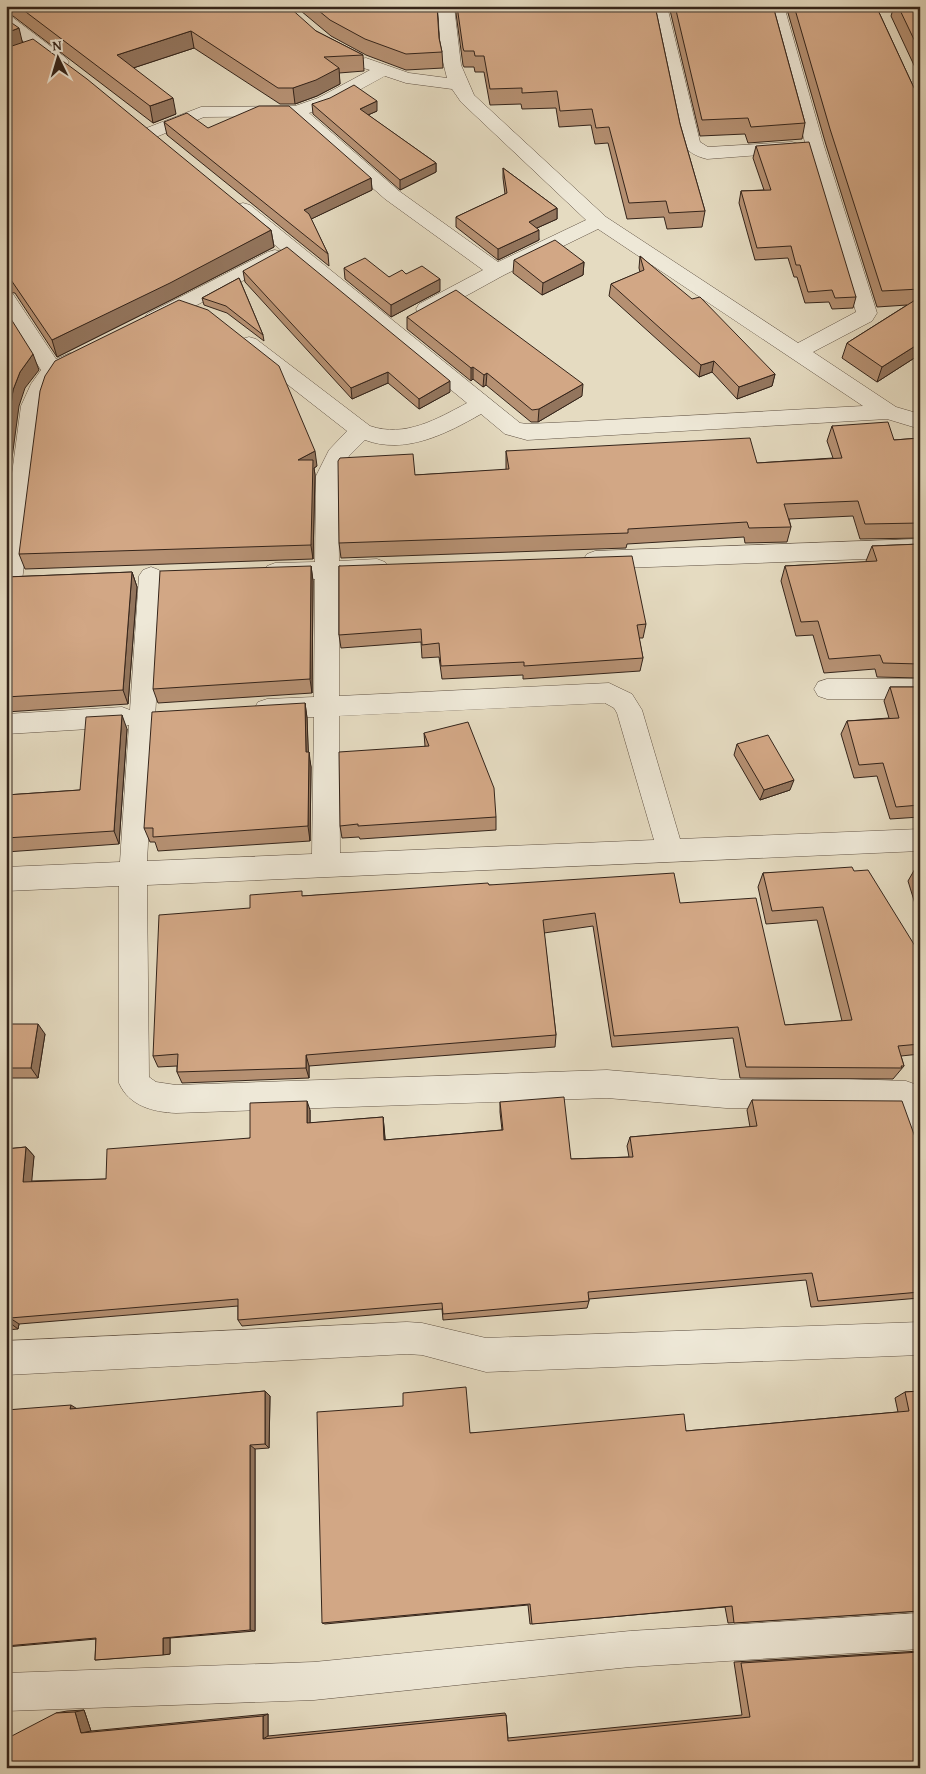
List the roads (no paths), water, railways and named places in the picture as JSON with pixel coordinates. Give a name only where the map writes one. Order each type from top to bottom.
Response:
[{"type":"street","points":[[446,6],[450,62],[457,84],[467,98],[599,221],[888,412],[920,422]]},
{"type":"street","points":[[659,6],[690,142],[693,146],[699,151],[707,153],[815,146]]},
{"type":"street","points":[[776,6],[815,146],[867,313],[865,316],[796,352]]},
{"type":"street","points":[[6,21],[31,50],[76,74]]},
{"type":"street","points":[[351,56],[406,78],[457,84]]},
{"type":"street","points":[[150,133],[201,112],[296,111],[324,102],[384,70]]},
{"type":"street","points":[[296,111],[392,195],[496,271]]},
{"type":"street","points":[[226,195],[513,429],[527,432],[888,412]]},
{"type":"street","points":[[390,328],[496,271],[599,221]]},
{"type":"street","points":[[140,326],[290,248]]},
{"type":"street","points":[[6,299],[52,370]]},
{"type":"street","points":[[181,306],[204,313]]},
{"type":"street","points":[[233,330],[362,431],[374,436],[386,438],[416,435],[435,429],[483,404]]},
{"type":"street","points":[[15,580],[32,406],[38,390],[52,370],[90,350]]},
{"type":"street","points":[[326,865],[327,476],[333,461],[343,446],[362,431]]},
{"type":"street","points":[[570,561],[920,548]]},
{"type":"street","points":[[249,573],[395,567]]},
{"type":"street","points":[[151,576],[152,715],[133,874],[134,1083],[142,1092],[155,1098],[176,1100],[607,1084],[735,1094],[849,1093],[906,1095],[920,1135]]},
{"type":"street","points":[[827,689],[920,689]]},
{"type":"street","points":[[240,710],[601,692],[616,695],[629,710],[670,850]]},
{"type":"street","points":[[6,724],[152,715]]},
{"type":"street","points":[[6,879],[920,840]]},
{"type":"street","points":[[6,1358],[407,1338],[422,1339],[486,1355],[920,1338]]},
{"type":"street","points":[[6,1692],[314,1681],[630,1649],[920,1631]]}]
